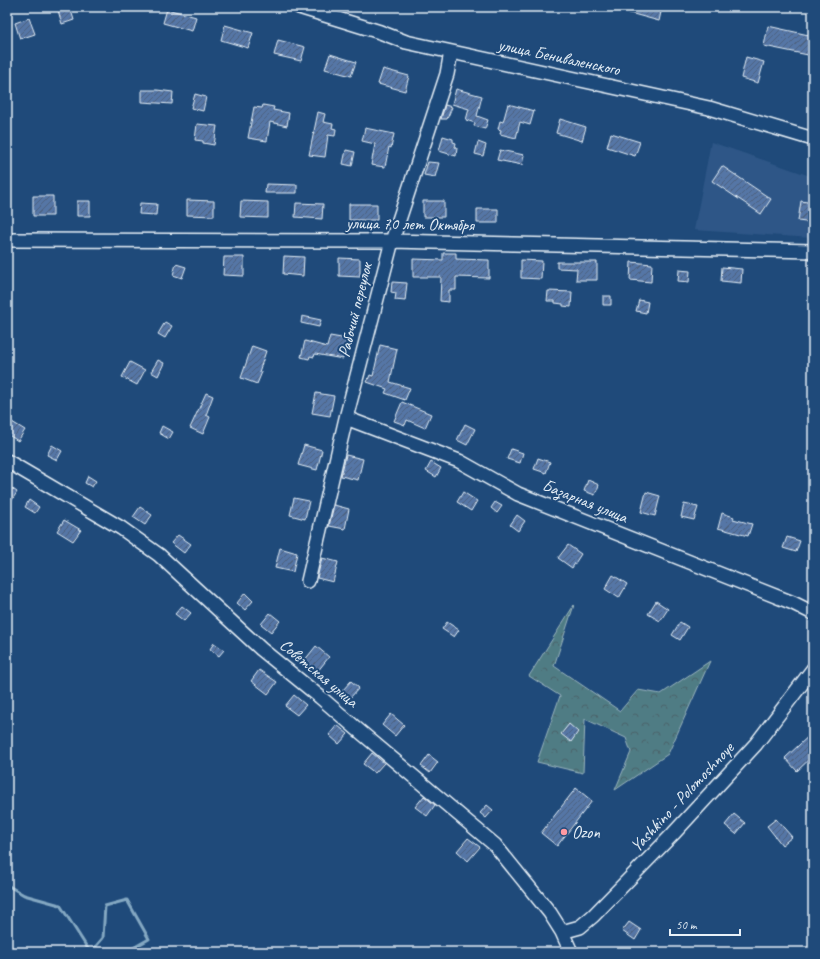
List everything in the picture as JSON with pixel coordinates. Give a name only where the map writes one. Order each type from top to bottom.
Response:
[{"type":"street","name":"улица Бениваленского","points":[[299,7],[380,32],[406,42],[709,108],[813,139]]},
{"type":"street","name":"Рабочий переулок","points":[[308,580],[346,418],[392,241],[447,74],[451,52]]},
{"type":"street","name":"улица 70 лет Октября","points":[[7,240],[392,241],[813,250]]},
{"type":"street","name":"Базарная улица","points":[[346,418],[459,461],[518,494],[785,600],[813,613]]},
{"type":"street","name":"Советская улица","points":[[7,461],[121,528],[159,556],[261,649],[320,696],[495,845],[550,913],[572,952]]},
{"type":"street","name":"Yashkino - Polomoshnoye","points":[[562,932],[580,927],[593,916],[673,834],[756,744],[813,669]]},
{"type":"shaded area","points":[[711,142],[813,177],[813,238],[694,230]]},
{"type":"green space","points":[[574,605],[554,666],[620,711],[638,690],[661,694],[710,661],[668,754],[615,790],[631,752],[626,738],[585,719],[583,773],[537,762],[560,696],[529,676]]},
{"type":"building","points":[[57,7],[70,7],[74,20],[62,24]]},
{"type":"building","points":[[615,7],[658,7],[657,11],[661,12],[659,21],[615,9]]},
{"type":"building","points":[[167,9],[196,17],[192,31],[163,23]]},
{"type":"building","points":[[29,18],[35,34],[20,39],[15,23]]},
{"type":"building","points":[[225,25],[253,33],[248,48],[221,40]]},
{"type":"building","points":[[768,26],[813,36],[813,56],[764,46]]},
{"type":"building","points":[[278,40],[305,47],[301,61],[274,55]]},
{"type":"building","points":[[330,54],[356,62],[351,76],[325,69]]},
{"type":"building","points":[[746,57],[764,62],[758,83],[741,78]]},
{"type":"building","points":[[383,69],[409,76],[405,91],[378,84]]},
{"type":"building","points":[[456,89],[482,96],[477,116],[488,120],[485,129],[474,126],[475,123],[466,120],[469,109],[452,104]]},
{"type":"building","points":[[142,90],[173,92],[172,104],[142,102]]},
{"type":"building","points":[[195,94],[206,97],[203,111],[191,108]]},
{"type":"building","points":[[508,104],[534,111],[530,125],[520,122],[516,138],[500,134],[501,130],[498,129],[500,121],[503,122]]},
{"type":"building","points":[[263,105],[274,107],[273,110],[289,113],[287,126],[270,122],[267,141],[248,138],[254,107],[262,108]]},
{"type":"building","points":[[445,105],[452,107],[447,119],[441,119]]},
{"type":"building","points":[[318,112],[325,114],[323,122],[333,124],[332,128],[336,129],[335,136],[328,135],[325,157],[309,155]]},
{"type":"building","points":[[560,119],[586,127],[582,141],[556,133]]},
{"type":"building","points":[[197,124],[217,126],[214,145],[195,140]]},
{"type":"building","points":[[365,128],[394,134],[391,148],[389,147],[385,167],[371,165],[375,144],[362,141]]},
{"type":"building","points":[[611,133],[640,142],[635,156],[607,147]]},
{"type":"building","points":[[443,136],[453,139],[453,142],[456,143],[456,156],[439,151]]},
{"type":"building","points":[[478,142],[486,145],[483,156],[475,154]]},
{"type":"building","points":[[346,150],[355,152],[352,166],[343,164]]},
{"type":"building","points":[[500,150],[524,155],[522,165],[497,160]]},
{"type":"building","points":[[428,162],[439,163],[435,177],[424,175]]},
{"type":"building","points":[[722,166],[771,199],[761,214],[712,181]]},
{"type":"building","points":[[266,184],[297,185],[297,193],[265,193]]},
{"type":"building","points":[[33,196],[53,196],[53,216],[33,216]]},
{"type":"building","points":[[187,200],[214,201],[214,216],[187,215]]},
{"type":"building","points":[[77,201],[90,201],[90,216],[77,216]]},
{"type":"building","points":[[241,201],[268,202],[268,218],[240,217]]},
{"type":"building","points":[[423,201],[444,201],[444,217],[423,217]]},
{"type":"building","points":[[801,201],[813,203],[813,223],[798,221]]},
{"type":"building","points":[[140,203],[157,204],[156,215],[139,214]]},
{"type":"building","points":[[296,203],[323,204],[322,219],[295,217]]},
{"type":"building","points":[[349,204],[377,204],[377,220],[349,220]]},
{"type":"building","points":[[477,209],[498,209],[498,223],[477,223]]},
{"type":"building","points":[[443,253],[456,253],[456,259],[489,260],[489,278],[456,277],[456,290],[449,290],[449,302],[440,301],[441,277],[413,277],[413,259],[443,260]]},
{"type":"building","points":[[284,256],[304,257],[303,276],[283,274]]},
{"type":"building","points":[[224,257],[244,257],[244,276],[223,275]]},
{"type":"building","points":[[339,258],[360,259],[360,277],[339,276]]},
{"type":"building","points":[[521,260],[542,261],[541,279],[521,278]]},
{"type":"building","points":[[557,262],[597,262],[597,280],[576,280],[577,269],[557,268]]},
{"type":"building","points":[[631,262],[652,264],[651,282],[630,280]]},
{"type":"building","points":[[176,264],[186,267],[182,278],[173,275]]},
{"type":"building","points":[[722,267],[742,269],[741,283],[721,281]]},
{"type":"building","points":[[679,270],[690,271],[689,282],[678,281]]},
{"type":"building","points":[[392,282],[407,283],[405,301],[395,300],[396,293],[391,292]]},
{"type":"building","points":[[548,291],[572,292],[571,307],[555,303],[555,301],[547,301]]},
{"type":"building","points":[[603,296],[611,296],[611,305],[603,305]]},
{"type":"building","points":[[639,300],[648,302],[646,313],[636,311]]},
{"type":"building","points":[[302,316],[321,320],[319,327],[301,323]]},
{"type":"building","points":[[165,322],[172,326],[165,338],[158,334]]},
{"type":"building","points":[[330,336],[347,339],[343,359],[315,354],[314,357],[310,356],[309,359],[301,357],[305,341],[327,347]]},
{"type":"building","points":[[380,345],[397,349],[390,382],[410,388],[405,400],[385,393],[387,389],[367,382],[370,375],[373,376]]},
{"type":"building","points":[[252,346],[266,351],[259,372],[262,372],[257,384],[241,378]]},
{"type":"building","points":[[158,360],[164,363],[158,376],[151,372]]},
{"type":"building","points":[[130,362],[145,370],[137,385],[122,377]]},
{"type":"building","points":[[206,393],[213,396],[206,415],[210,417],[203,434],[190,428]]},
{"type":"building","points":[[316,393],[334,396],[330,416],[312,413]]},
{"type":"building","points":[[402,402],[431,414],[425,428],[407,420],[405,425],[394,421]]},
{"type":"building","points":[[12,422],[25,430],[18,441],[7,434]]},
{"type":"building","points":[[465,424],[475,429],[467,445],[457,440]]},
{"type":"building","points":[[162,426],[173,432],[169,439],[159,433]]},
{"type":"building","points":[[52,445],[62,451],[57,460],[47,455]]},
{"type":"building","points":[[304,445],[322,450],[317,470],[298,465]]},
{"type":"building","points":[[511,449],[523,453],[520,463],[507,459]]},
{"type":"building","points":[[346,455],[363,459],[358,480],[341,476]]},
{"type":"building","points":[[538,458],[550,462],[546,473],[534,469]]},
{"type":"building","points":[[431,462],[441,468],[436,477],[426,471]]},
{"type":"building","points":[[88,476],[96,481],[92,487],[85,483]]},
{"type":"building","points":[[588,480],[599,485],[595,495],[584,491]]},
{"type":"building","points":[[10,487],[17,492],[7,508],[7,491]]},
{"type":"building","points":[[463,492],[477,501],[471,511],[457,502]]},
{"type":"building","points":[[646,492],[660,496],[655,516],[641,512]]},
{"type":"building","points":[[294,498],[309,501],[305,519],[290,515]]},
{"type":"building","points":[[29,500],[39,507],[35,513],[25,507]]},
{"type":"building","points":[[495,502],[502,506],[497,513],[491,508]]},
{"type":"building","points":[[684,504],[698,507],[694,520],[681,517]]},
{"type":"building","points":[[334,505],[349,509],[345,529],[329,526]]},
{"type":"building","points":[[140,507],[152,515],[145,525],[133,517]]},
{"type":"building","points":[[722,513],[734,517],[733,519],[752,524],[748,536],[718,528]]},
{"type":"building","points":[[517,515],[525,521],[518,531],[510,525]]},
{"type":"building","points":[[64,520],[81,530],[73,541],[57,531]]},
{"type":"building","points":[[178,535],[191,544],[184,553],[171,543]]},
{"type":"building","points":[[787,537],[800,541],[796,552],[783,548]]},
{"type":"building","points":[[568,545],[581,554],[572,568],[558,558]]},
{"type":"building","points":[[280,548],[297,553],[293,572],[275,568]]},
{"type":"building","points":[[322,558],[338,562],[333,582],[317,578]]},
{"type":"building","points":[[613,575],[627,584],[619,598],[605,589]]},
{"type":"building","points":[[245,593],[253,601],[245,610],[237,603]]},
{"type":"building","points":[[656,601],[668,609],[660,621],[648,614]]},
{"type":"building","points":[[182,606],[191,613],[184,621],[175,614]]},
{"type":"building","points":[[270,613],[280,621],[271,632],[261,624]]},
{"type":"building","points":[[447,622],[459,630],[454,637],[442,629]]},
{"type":"building","points":[[680,622],[688,627],[680,640],[672,635]]},
{"type":"building","points":[[214,643],[224,650],[219,656],[210,649]]},
{"type":"building","points":[[316,646],[329,657],[317,672],[304,661]]},
{"type":"building","points":[[259,670],[277,682],[268,694],[251,681]]},
{"type":"building","points":[[351,681],[359,688],[350,698],[342,691]]},
{"type":"building","points":[[294,695],[306,705],[297,715],[285,706]]},
{"type":"building","points":[[391,714],[404,725],[395,736],[382,725]]},
{"type":"building","points":[[569,724],[578,732],[571,742],[561,734]]},
{"type":"building","points":[[337,725],[348,734],[339,744],[329,735]]},
{"type":"building","points":[[813,732],[813,756],[797,771],[785,758]]},
{"type":"building","points":[[372,753],[384,763],[375,773],[363,764]]},
{"type":"building","points":[[429,755],[438,762],[430,773],[421,766]]},
{"type":"building","points":[[576,788],[592,801],[557,846],[541,833]]},
{"type":"building","points":[[424,796],[435,805],[427,816],[415,807]]},
{"type":"building","points":[[487,805],[493,810],[486,818],[480,813]]},
{"type":"building","points":[[734,814],[745,823],[736,834],[725,825]]},
{"type":"building","points":[[776,819],[792,837],[782,845],[767,826]]},
{"type":"building","points":[[468,838],[480,847],[468,861],[457,851]]},
{"type":"building","points":[[629,922],[641,930],[635,940],[622,931]]},
{"type":"waterway","points":[[7,885],[24,895],[60,905],[90,952]]},
{"type":"waterway","points":[[91,952],[103,938],[105,906],[127,900],[149,939],[126,952]]},
{"type":"place","name":"Ozon","points":[[564,832]]}]
